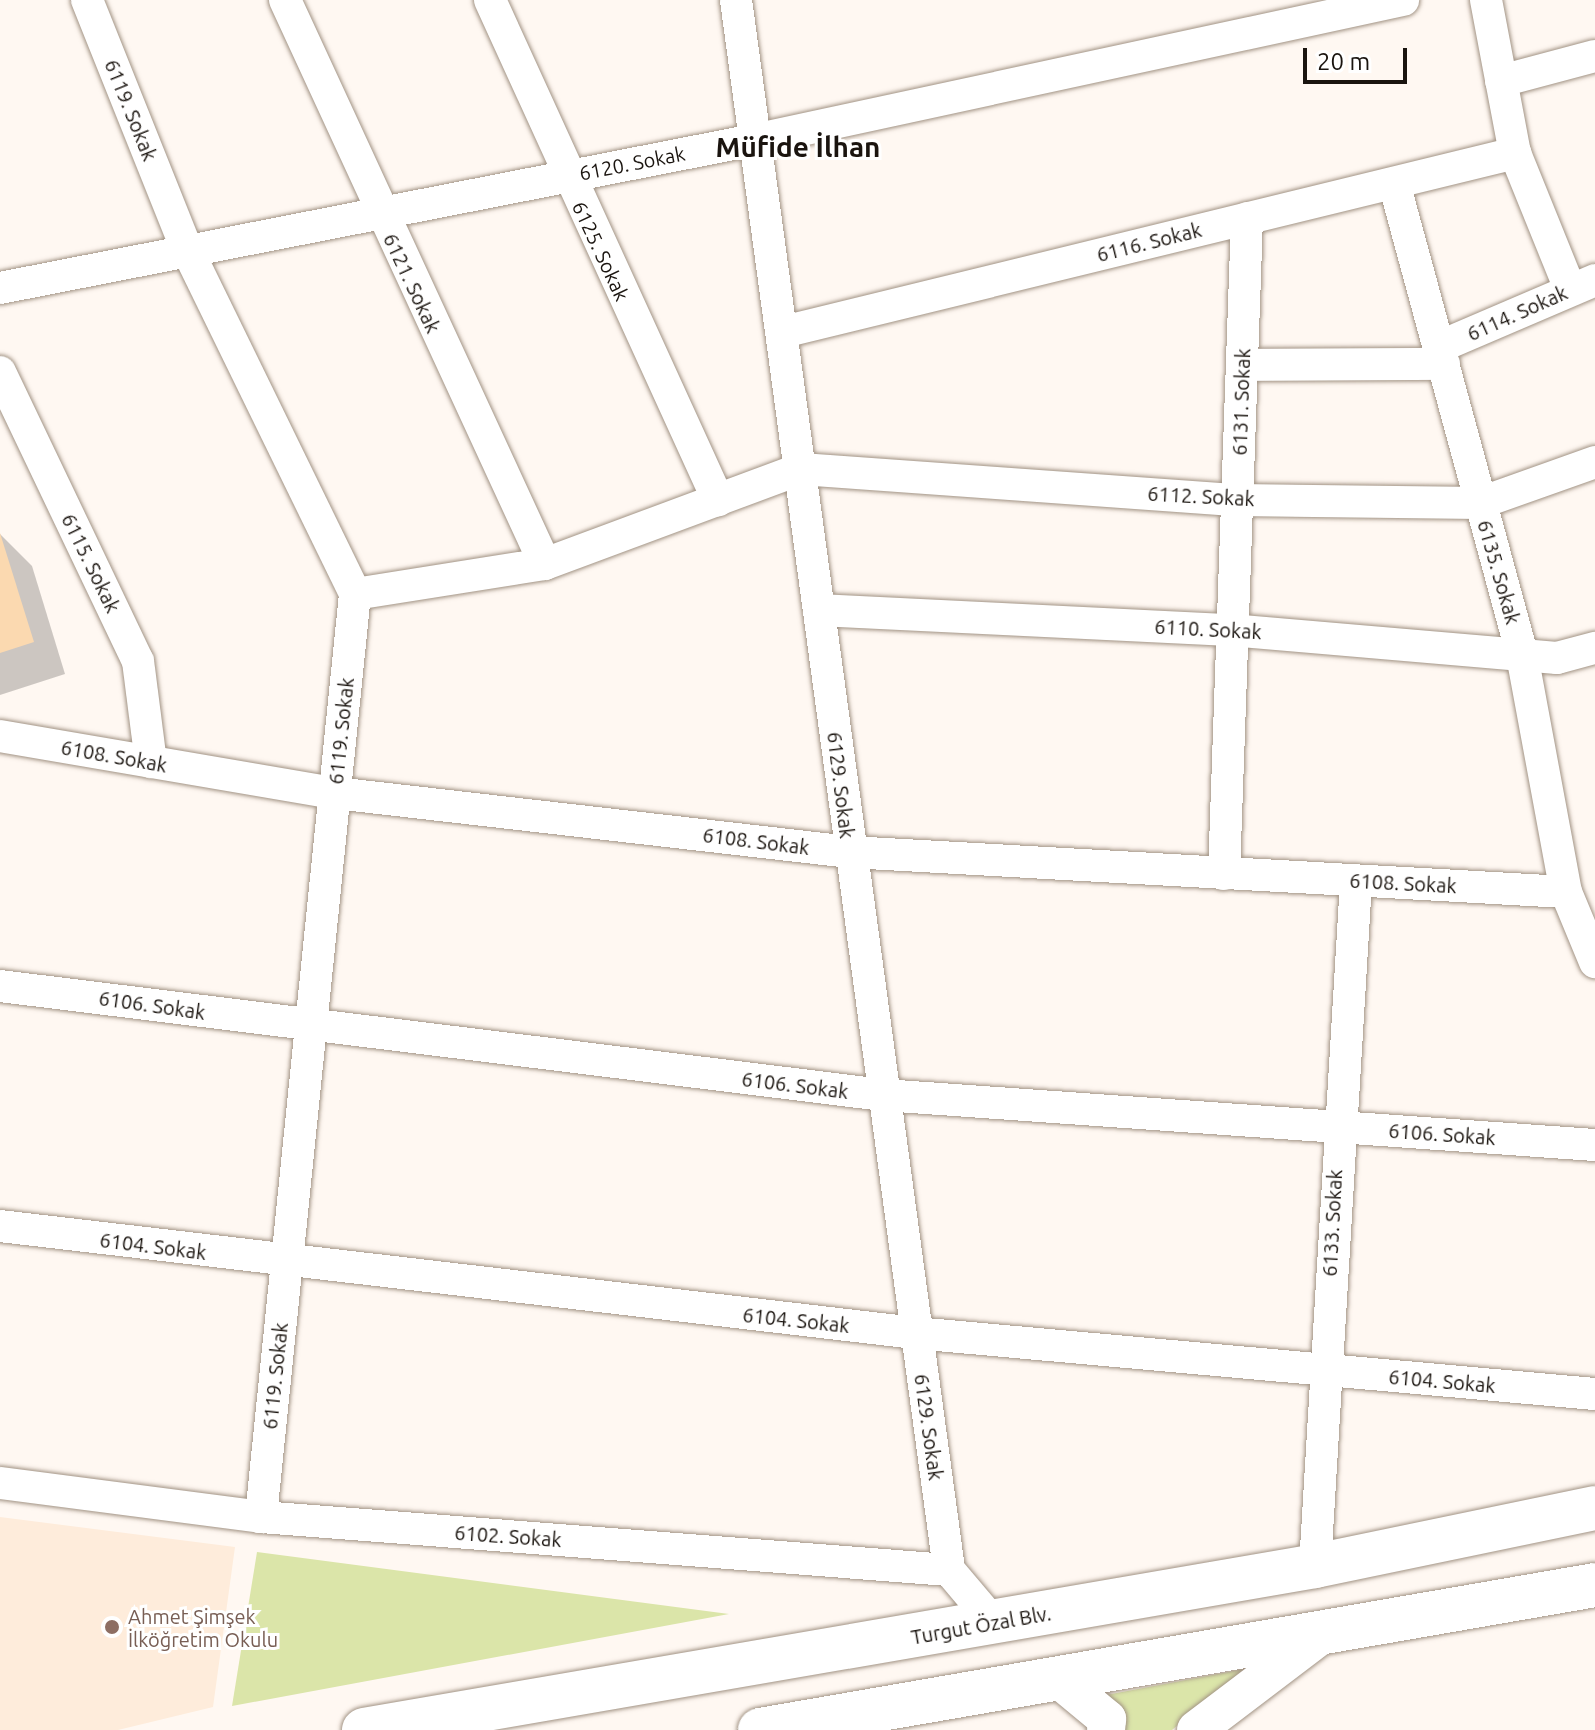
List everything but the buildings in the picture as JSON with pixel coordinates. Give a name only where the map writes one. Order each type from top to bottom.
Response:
[{"type":"main road","name":"Turgut Özal Blv.","points":[[364,1730],[1315,1566],[1595,1508]]},
{"type":"main road","points":[[760,1730],[1061,1681],[1595,1585]]},
{"type":"street","name":"6119. Sokak","points":[[87,0],[186,247],[355,594],[261,1517]]},
{"type":"street","name":"6121. Sokak","points":[[285,0],[378,211],[545,564]]},
{"type":"street","name":"6125. Sokak","points":[[490,0],[565,175],[718,500]]},
{"type":"street","name":"6129. Sokak","points":[[736,0],[759,139],[850,852],[949,1570]]},
{"type":"street","name":"6120. Sokak","points":[[0,288],[186,247],[759,139],[1403,0]]},
{"type":"street","points":[[1486,0],[1515,153],[1582,284]]},
{"type":"street","points":[[1501,81],[1595,56]]},
{"type":"street","name":"6116. Sokak","points":[[783,332],[1515,153]]},
{"type":"street","name":"6135. Sokak","points":[[1394,183],[1522,655],[1566,892],[1595,962]]},
{"type":"street","name":"6131. Sokak","points":[[1224,874],[1230,630],[1247,218]]},
{"type":"street","name":"6114. Sokak","points":[[1441,356],[1582,284]]},
{"type":"street","points":[[1242,365],[1441,356]]},
{"type":"street","name":"6115. Sokak","points":[[0,372],[138,661],[151,762]]},
{"type":"street","name":"6112. Sokak","points":[[801,469],[1237,500],[1480,503],[1595,462]]},
{"type":"street","points":[[355,594],[545,564],[801,469]]},
{"type":"street","name":"6110. Sokak","points":[[819,610],[1230,630],[1557,658],[1595,648]]},
{"type":"street","name":"6108. Sokak","points":[[0,736],[335,793],[850,852],[1566,892]]},
{"type":"street","name":"6133. Sokak","points":[[1315,1566],[1338,1127],[1356,881]]},
{"type":"street","name":"6106. Sokak","points":[[0,986],[311,1029],[883,1095],[1595,1145]]},
{"type":"street","name":"6104. Sokak","points":[[0,1226],[287,1263],[915,1333],[1595,1394]]},
{"type":"street","name":"6102. Sokak","points":[[0,1483],[261,1517],[949,1570]]},
{"type":"street","points":[[949,1570],[993,1622]]},
{"type":"street","points":[[1196,1730],[1262,1673],[1325,1632]]},
{"type":"street","points":[[1061,1681],[1107,1719],[1106,1730]]},
{"type":"shaded area","name":"Ahmet Şimşek İlköğretim Okulu","points":[[0,1517],[235,1547],[213,1707],[118,1730],[0,1730]]},
{"type":"green space","points":[[257,1552],[729,1614],[232,1706]]},
{"type":"green space","points":[[1244,1669],[1172,1730],[1124,1730],[1106,1695]]},
{"type":"place","name":"Ahmet Şimşek İlköğretim Okulu","points":[[112,1627]]},
{"type":"district","name":"Müfide İlhan","points":[[798,147]]}]
